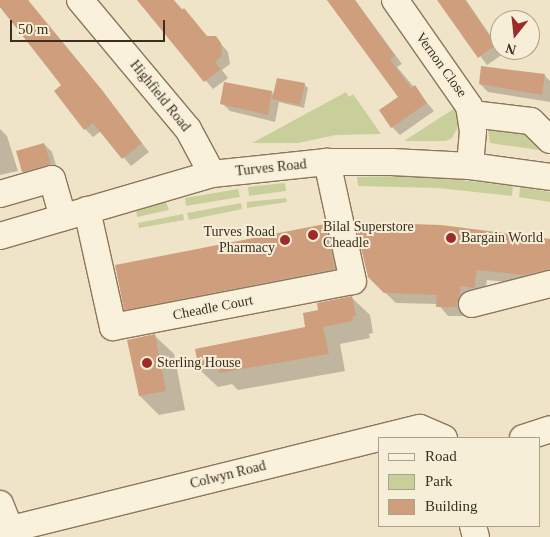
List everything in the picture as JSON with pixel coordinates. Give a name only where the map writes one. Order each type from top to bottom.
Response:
[{"type":"street","name":"Highfield Road","points":[[80,0],[188,129],[212,174]]},
{"type":"street","name":"Vernon Close","points":[[395,0],[466,99],[472,114],[470,166]]},
{"type":"street","points":[[472,114],[532,122],[550,140]]},
{"type":"street","name":"Turves Road","points":[[0,236],[212,174],[327,162],[470,166],[550,178]]},
{"type":"street","name":"Cheadle Court","points":[[75,214],[113,327],[353,281],[327,162]]},
{"type":"street","points":[[0,194],[52,180],[75,214]]},
{"type":"street","points":[[472,304],[550,284]]},
{"type":"street","name":"Colwyn Road","points":[[385,437],[420,428],[442,437]]},
{"type":"street","points":[[527,437],[550,429]]},
{"type":"street","name":"Colwyn Road","points":[[12,533],[378,439]]},
{"type":"street","points":[[0,504],[12,533]]},
{"type":"green space","points":[[346,92],[349,97],[353,94],[381,134],[336,135],[298,143],[252,143]]},
{"type":"green space","points":[[455,108],[459,125],[452,138],[446,141],[404,141]]},
{"type":"green space","points":[[487,124],[523,129],[545,151],[490,143]]},
{"type":"green space","points":[[399,176],[453,179],[513,186],[512,196],[438,188],[358,186],[357,177]]},
{"type":"green space","points":[[285,183],[286,191],[249,196],[248,187]]},
{"type":"green space","points":[[520,187],[550,192],[550,202],[519,197]]},
{"type":"green space","points":[[238,189],[240,197],[186,206],[185,198]]},
{"type":"green space","points":[[286,198],[287,202],[247,208],[247,202]]},
{"type":"green space","points":[[166,202],[169,210],[137,217],[136,209]]},
{"type":"green space","points":[[241,203],[242,209],[189,220],[187,213]]},
{"type":"green space","points":[[183,214],[184,220],[139,228],[138,223]]},
{"type":"building","points":[[0,0],[28,0],[102,90],[142,143],[122,159],[93,123],[84,130],[54,91],[61,85],[0,7]]},
{"type":"building","points":[[137,0],[173,0],[182,10],[184,8],[207,36],[216,36],[221,43],[222,56],[215,62],[221,69],[204,82]]},
{"type":"building","points":[[327,0],[355,0],[395,56],[390,59],[411,88],[415,85],[427,103],[391,128],[379,110],[398,97]]},
{"type":"building","points":[[437,0],[465,0],[490,36],[490,49],[478,58]]},
{"type":"building","points":[[481,66],[545,74],[542,95],[479,84]]},
{"type":"building","points":[[277,78],[305,83],[300,105],[272,99]]},
{"type":"building","points":[[224,82],[272,91],[268,115],[220,104]]},
{"type":"building","points":[[44,143],[51,164],[22,172],[16,151]]},
{"type":"building","points":[[355,222],[441,225],[550,239],[550,269],[523,275],[477,270],[474,288],[461,286],[457,307],[436,307],[437,295],[384,293],[368,277]]},
{"type":"building","points":[[325,224],[335,269],[124,310],[115,265]]},
{"type":"building","points":[[352,296],[356,316],[352,317],[353,321],[323,327],[329,354],[219,373],[218,366],[199,370],[195,349],[305,327],[303,313],[318,310],[317,303]]},
{"type":"building","name":"Sterling House","points":[[155,334],[166,391],[139,396],[127,340]]},
{"type":"place","name":"Bilal Superstore Cheadle","points":[[313,235]]},
{"type":"place","name":"Bargain World","points":[[451,238]]},
{"type":"place","name":"Turves Road Pharmacy","points":[[285,240]]},
{"type":"place","name":"Sterling House","points":[[147,363]]}]
